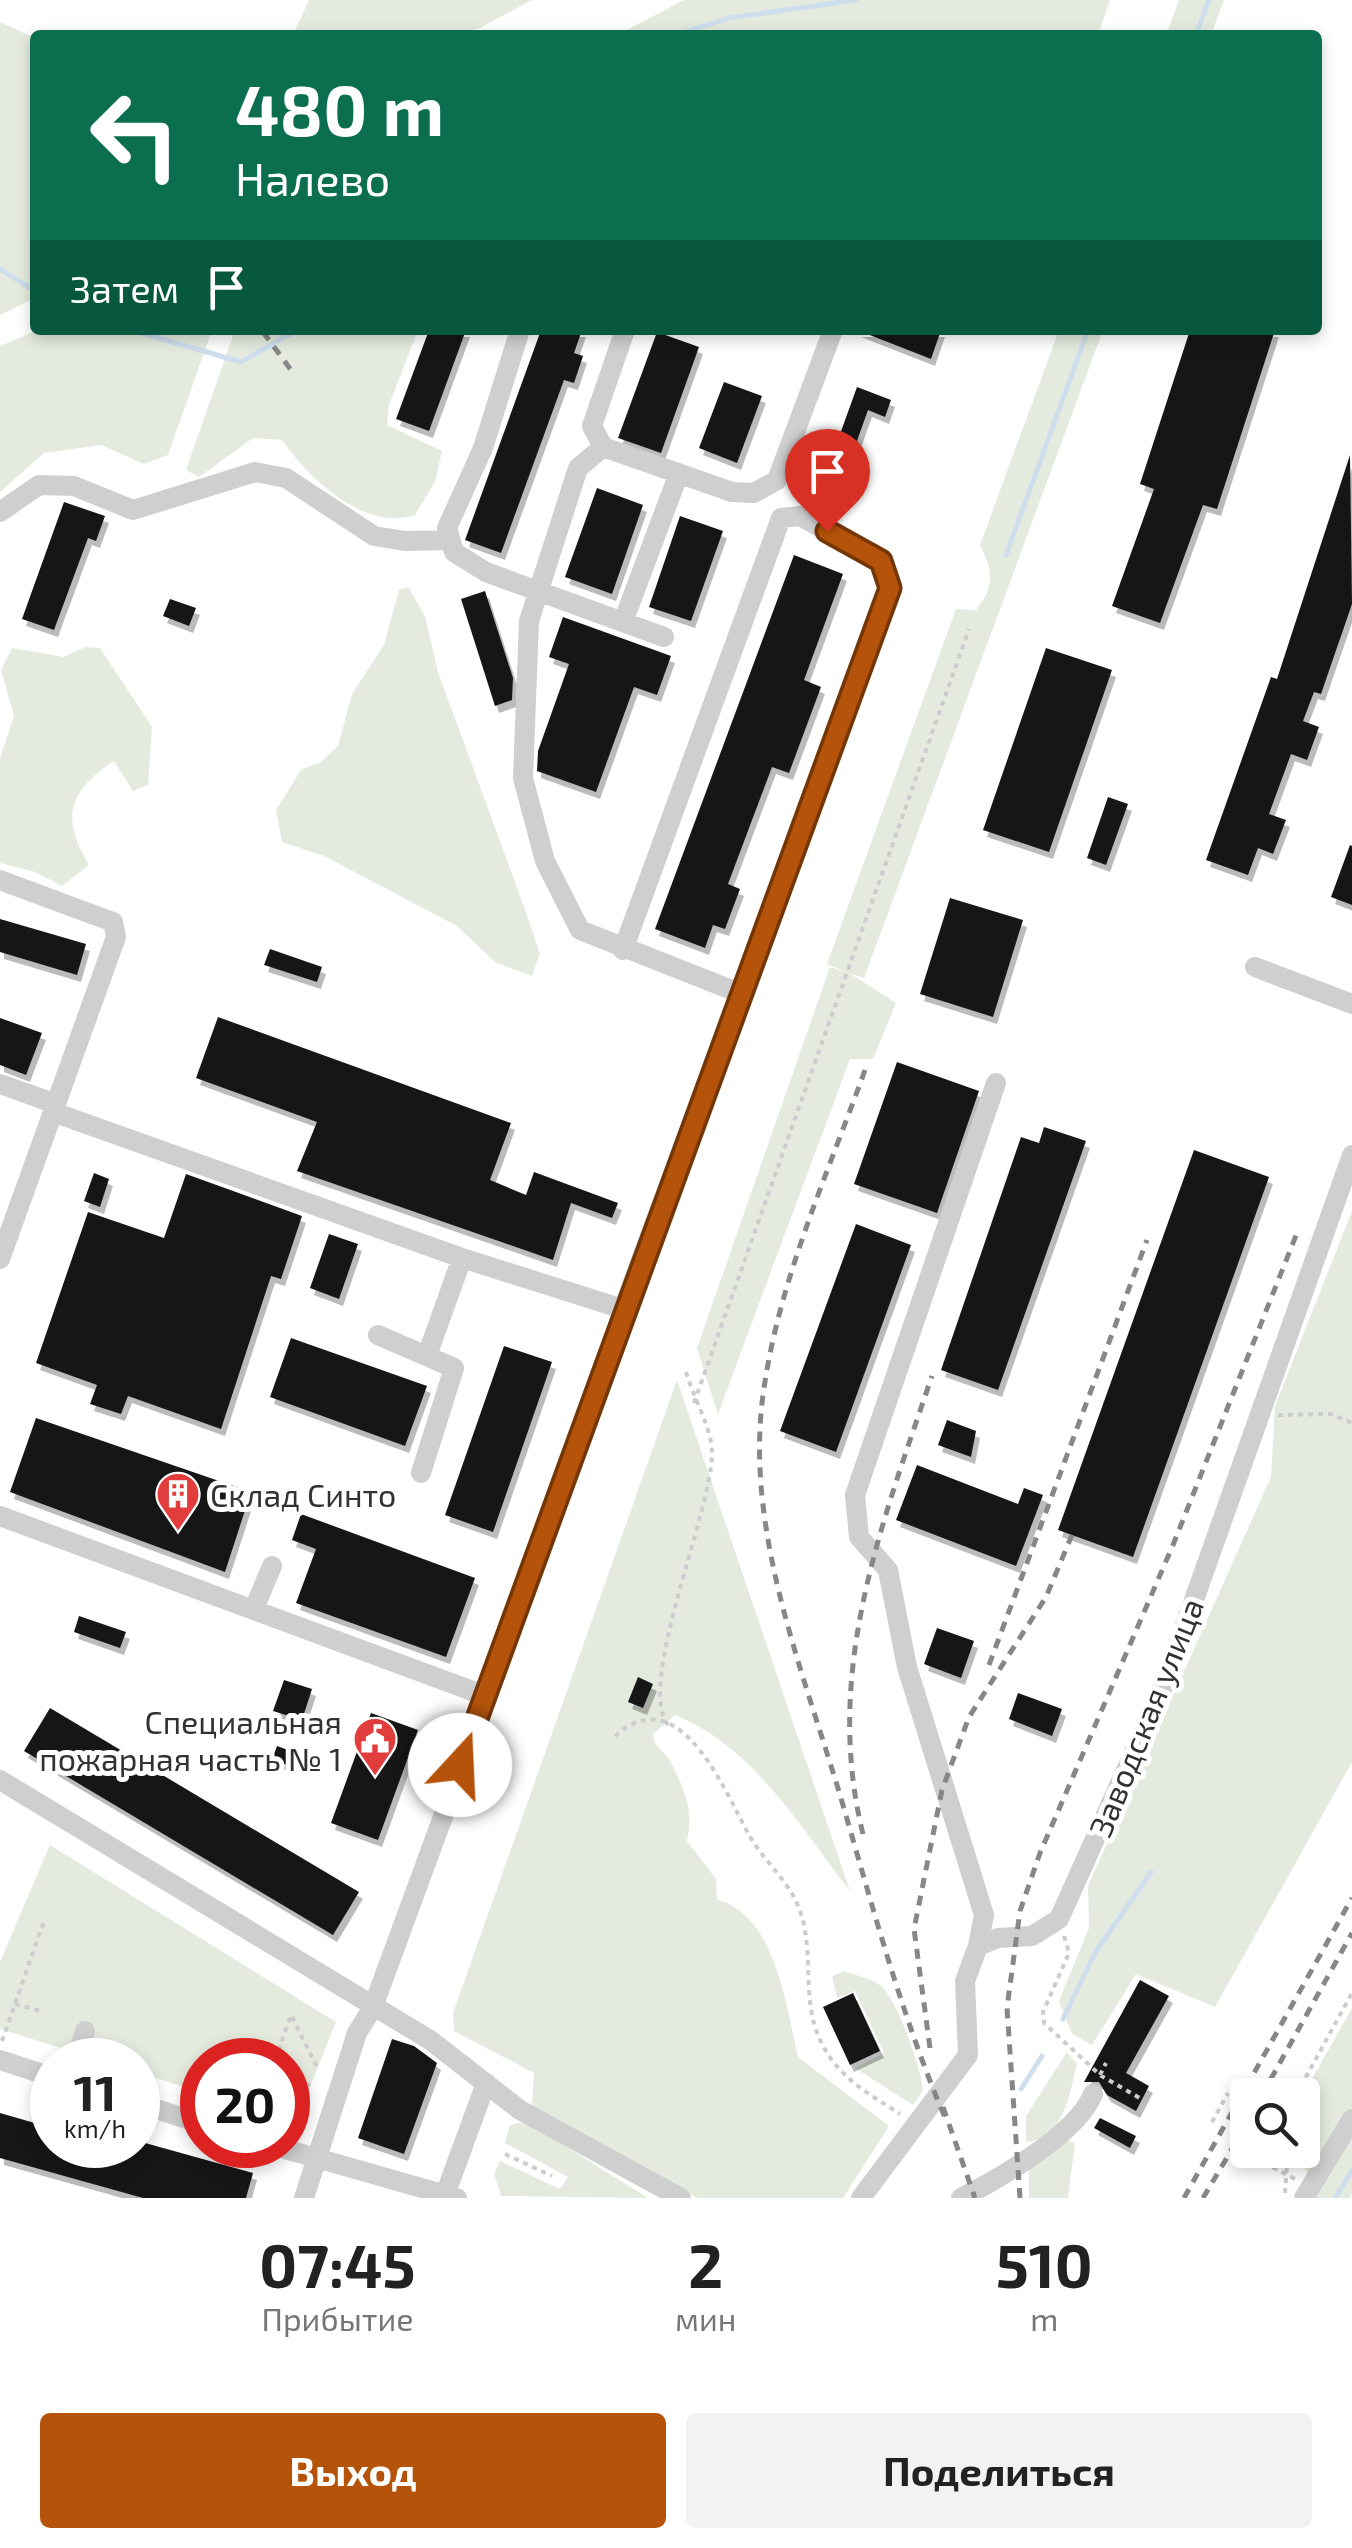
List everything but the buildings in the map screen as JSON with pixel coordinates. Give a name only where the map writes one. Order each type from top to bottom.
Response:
[{"type":"street","points":[[518,335],[482,448],[448,528],[454,552],[486,572],[664,637]]},
{"type":"street","points":[[623,335],[592,426],[603,447],[679,474],[754,494],[777,480],[832,335]]},
{"type":"street","points":[[603,447],[578,468],[529,621],[523,778],[545,861],[580,930],[742,994]]},
{"type":"street","points":[[0,512],[39,485],[74,486],[132,510],[256,472],[286,478],[374,536],[405,542],[450,540]]},
{"type":"street","points":[[623,622],[679,474]]},
{"type":"street","points":[[304,2198],[357,2032],[372,2007],[582,1436],[623,1309],[890,588],[881,561],[800,516],[781,518],[623,950]]},
{"type":"street","points":[[0,880],[113,922],[116,937],[0,1259]]},
{"type":"street","points":[[1255,967],[1352,1004]]},
{"type":"street","points":[[861,2198],[968,2055],[965,1980],[984,1915],[906,1666],[888,1570],[859,1536],[855,1494],[996,1082]]},
{"type":"street","points":[[0,1084],[54,1108],[462,1258],[623,1309]]},
{"type":"street","name":"Заводская улица","points":[[1059,1919],[1162,1690],[1352,1155]]},
{"type":"street","points":[[428,1353],[462,1258]]},
{"type":"street","points":[[378,1335],[428,1353],[454,1368],[422,1473]]},
{"type":"street","points":[[0,1516],[486,1696]]},
{"type":"street","points":[[254,1609],[272,1566]]},
{"type":"street","points":[[0,1780],[430,2040],[520,2110],[681,2198]]},
{"type":"street","points":[[978,1946],[998,1938],[1032,1936],[1059,1919]]},
{"type":"street","points":[[83,2038],[85,2031]]},
{"type":"street","points":[[0,2060],[30,2069]]},
{"type":"street","points":[[310,2158],[452,2197],[486,2083]]},
{"type":"street","points":[[961,2198],[1046,2144],[1087,2110],[1093,2094]]},
{"type":"street","points":[[1304,2198],[1352,2119]]},
{"type":"path","points":[[694,1404],[969,629]]},
{"type":"path","points":[[686,1372],[712,1453],[664,1658],[659,1714],[668,1725],[689,1736],[702,1752],[730,1793],[749,1835],[787,1881],[802,1916],[808,1948],[814,2028],[833,2064],[847,2080],[917,2124]]},
{"type":"path","points":[[1260,1416],[1330,1414],[1352,1423]]},
{"type":"path","points":[[615,1736],[629,1724],[668,1725]]},
{"type":"path","points":[[1059,1919],[1069,1953],[1042,2012],[1044,2023],[1100,2075],[1143,2100]]},
{"type":"path","points":[[0,2046],[44,1921]]},
{"type":"path","points":[[1305,2078],[1352,1993]]},
{"type":"path","points":[[15,2004],[41,2011]]},
{"type":"path","points":[[283,2038],[291,2014],[303,2038]]},
{"type":"path","points":[[310,2053],[317,2068]]},
{"type":"path","points":[[1212,2122],[1228,2093]]},
{"type":"path","points":[[505,2154],[552,2176]]},
{"type":"path","points":[[1277,2168],[1286,2172]]},
{"type":"path","points":[[1284,2198],[1286,2168]]},
{"type":"shaded area","points":[[309,0],[532,0],[470,30],[295,30]]},
{"type":"shaded area","points":[[684,0],[1110,0],[1100,30],[627,30]]},
{"type":"shaded area","points":[[1179,0],[1224,0],[1213,30],[1168,30]]},
{"type":"shaded area","points":[[0,22],[30,36],[30,300],[0,315]]},
{"type":"shaded area","points":[[30,333],[210,335],[168,455],[144,464],[101,445],[44,453],[0,492],[0,346]]},
{"type":"shaded area","points":[[233,335],[416,335],[389,405],[387,425],[442,451],[435,482],[415,515],[376,516],[358,509],[322,485],[282,440],[253,438],[199,477],[186,470]]},
{"type":"shaded area","points":[[1057,335],[1101,335],[864,978],[849,973],[896,1003],[873,1059],[850,1059],[718,1414],[697,1348],[830,967],[847,973],[827,964],[956,609],[976,610],[989,586],[988,562],[980,545]]},
{"type":"shaded area","points":[[408,587],[425,616],[438,672],[540,954],[532,976],[495,962],[457,926],[324,856],[282,842],[276,810],[301,770],[321,762],[338,746],[352,694],[384,645],[399,590]]},
{"type":"shaded area","points":[[85,647],[100,648],[152,727],[148,785],[133,791],[114,761],[87,783],[74,806],[72,819],[89,865],[62,886],[35,872],[0,863],[0,758],[14,716],[1,670],[12,648],[64,657]]},
{"type":"shaded area","points":[[1352,1211],[1352,1762],[1215,2007],[1136,1974],[1092,2045],[1072,2034],[1059,2001],[1089,1928],[1088,1886],[1271,1477],[1275,1406]]},
{"type":"shaded area","points":[[677,1380],[850,1891],[773,1791],[729,1747],[675,1715],[653,1734],[654,1739],[684,1791],[689,1810],[687,1841],[716,1879],[717,1900],[737,1909],[753,1923],[775,1965],[798,2057],[889,2126],[843,2198],[697,2198],[532,2106],[534,2073],[454,2031],[453,2013]]},
{"type":"shaded area","points":[[50,1845],[336,2022],[310,2087],[310,2038],[180,2038],[180,2086],[160,2079],[160,2038],[30,2038],[0,2029],[0,1962]]},
{"type":"shaded area","points":[[844,1971],[877,1983],[895,2006],[908,2035],[923,2090],[913,2105],[855,2068],[884,2053],[855,1991],[837,1998],[832,1976]]},
{"type":"shaded area","points":[[1352,2008],[1349,2198],[1296,2198],[1308,2175],[1305,2168],[1320,2168],[1320,2078],[1313,2078]]},
{"type":"shaded area","points":[[1067,2052],[1077,2064],[1063,2114],[1049,2133],[1026,2142],[1026,2116]]},
{"type":"shaded area","points":[[530,2124],[648,2198],[501,2196],[494,2174],[500,2161],[560,2189],[568,2177],[505,2143],[510,2125]]},
{"type":"shaded area","points":[[1061,2138],[1075,2143],[1068,2198],[1029,2198],[1029,2169]]},
{"type":"waterway","points":[[691,30],[729,18],[856,0]]},
{"type":"waterway","points":[[1198,30],[1209,0]]},
{"type":"waterway","points":[[0,269],[30,288]]},
{"type":"waterway","points":[[148,335],[241,362],[288,335]]},
{"type":"waterway","points":[[1006,555],[1086,335]]},
{"type":"waterway","points":[[1063,2019],[1095,1953],[1151,1872]]},
{"type":"waterway","points":[[1021,2089],[1042,2056]]},
{"type":"waterway","points":[[1335,2198],[1352,2171]]},
{"type":"railway","points":[[265,335],[294,374]]},
{"type":"railway","points":[[865,1070],[781,1306],[764,1388],[760,1439],[762,1491],[779,1594],[793,1645],[901,2000],[946,2120]]},
{"type":"railway","points":[[1020,2198],[1007,2008],[1020,1911],[1040,1853],[1173,1545],[1297,1233]]},
{"type":"railway","points":[[989,1665],[1147,1240]]},
{"type":"railway","points":[[863,1834],[852,1774],[854,1658],[877,1544],[932,1376]]},
{"type":"railway","points":[[930,2048],[914,1929],[942,1790],[969,1717],[1046,1597],[1072,1535]]},
{"type":"railway","points":[[1184,2198],[1352,1898]]},
{"type":"railway","points":[[1271,2078],[1352,1933]]},
{"type":"railway","points":[[943,2107],[975,2198]]},
{"type":"railway","points":[[1203,2198],[1230,2152]]},
{"type":"place","name":"Склад Синто","points":[[178,1532]]},
{"type":"place","name":"Специальная пожарная часть № 1","points":[[375,1777]]},
{"type":"route","points":[[460,1765],[582,1436],[623,1309],[890,588],[881,561],[827,531]]}]
